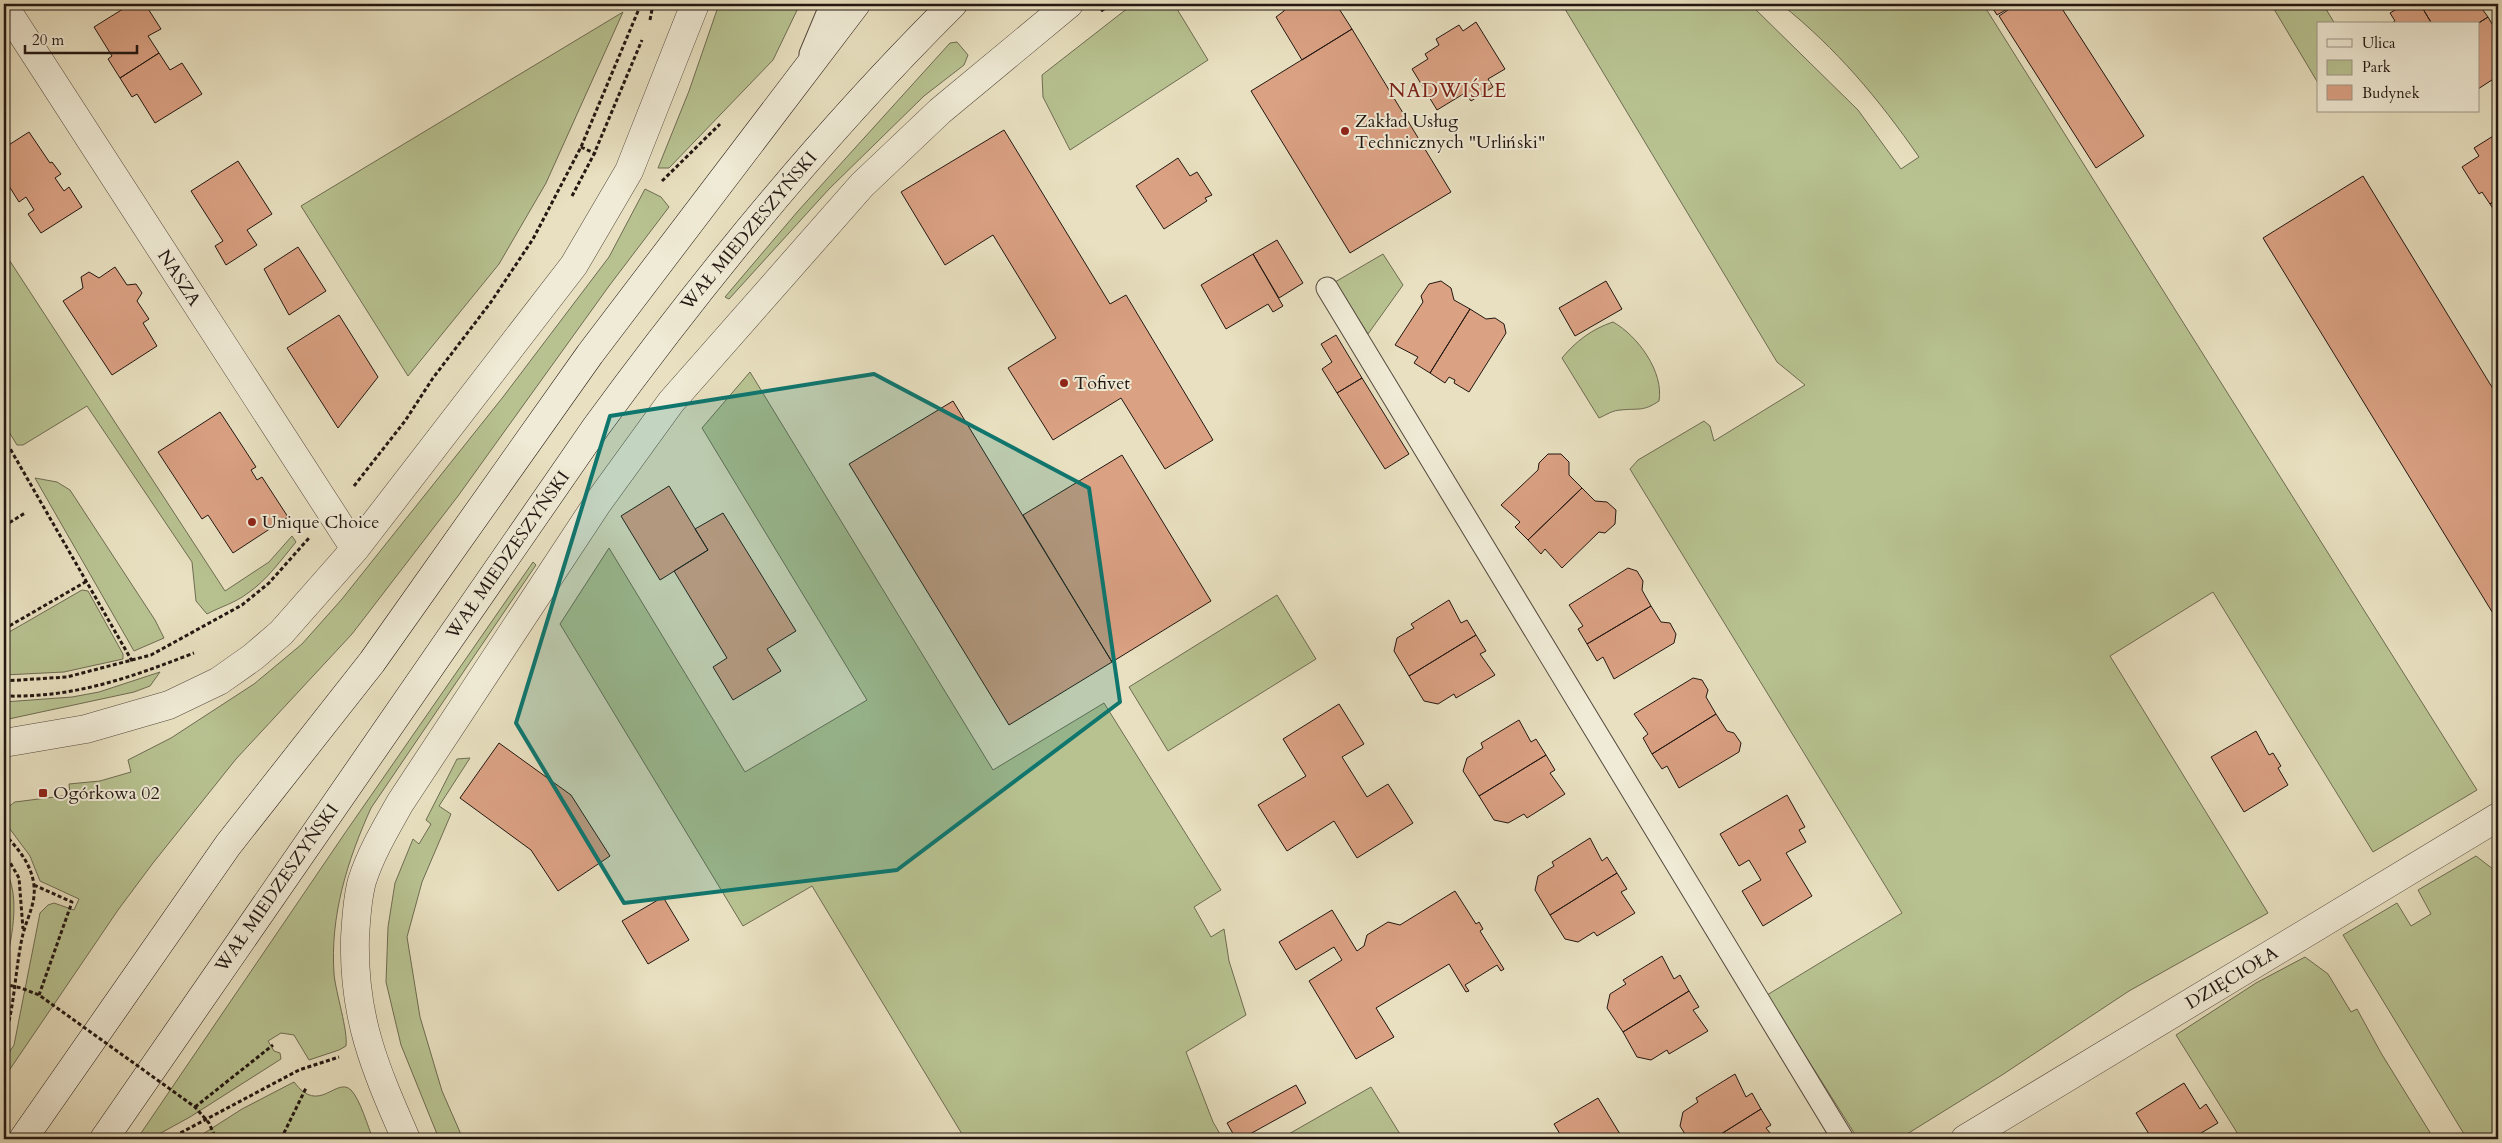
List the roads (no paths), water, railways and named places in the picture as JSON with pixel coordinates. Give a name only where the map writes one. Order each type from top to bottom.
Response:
[{"type":"street","points":[[4,743],[86,729],[143,714],[196,693],[219,681],[253,657],[281,633],[355,549],[574,265],[629,171],[695,4]]},
{"type":"street","points":[[22,1139],[223,852],[372,662],[590,354],[856,4]]},
{"type":"street","name":"WAŁ MIEDZESZYŃSKI","points":[[104,1139],[596,427],[654,348],[682,311],[789,183],[867,94],[953,4]]},
{"type":"street","points":[[406,1139],[369,1049],[359,1008],[354,964],[356,922],[362,883],[373,852],[400,802],[597,504],[671,402],[862,185],[940,111],[1069,4]]},
{"type":"street","name":"NASZA","points":[[4,6],[355,549]]},
{"type":"street","name":"DZIĘCIOŁA","points":[[1966,1139],[2498,817]]},
{"type":"lane","points":[[802,75],[831,4]]},
{"type":"lane","points":[[1326,288],[1843,1139]]},
{"type":"place","name":"Zakład Usług Technicznych \"Urliński\"","points":[[1345,131]]},
{"type":"place","name":"Tofivet","points":[[1064,383]]},
{"type":"place","name":"Unique Choice","points":[[252,522]]},
{"type":"place","name":"Ogórkowa 02","points":[[43,793]]},
{"type":"district","name":"NADWIŚLE","points":[[1448,90]]}]
